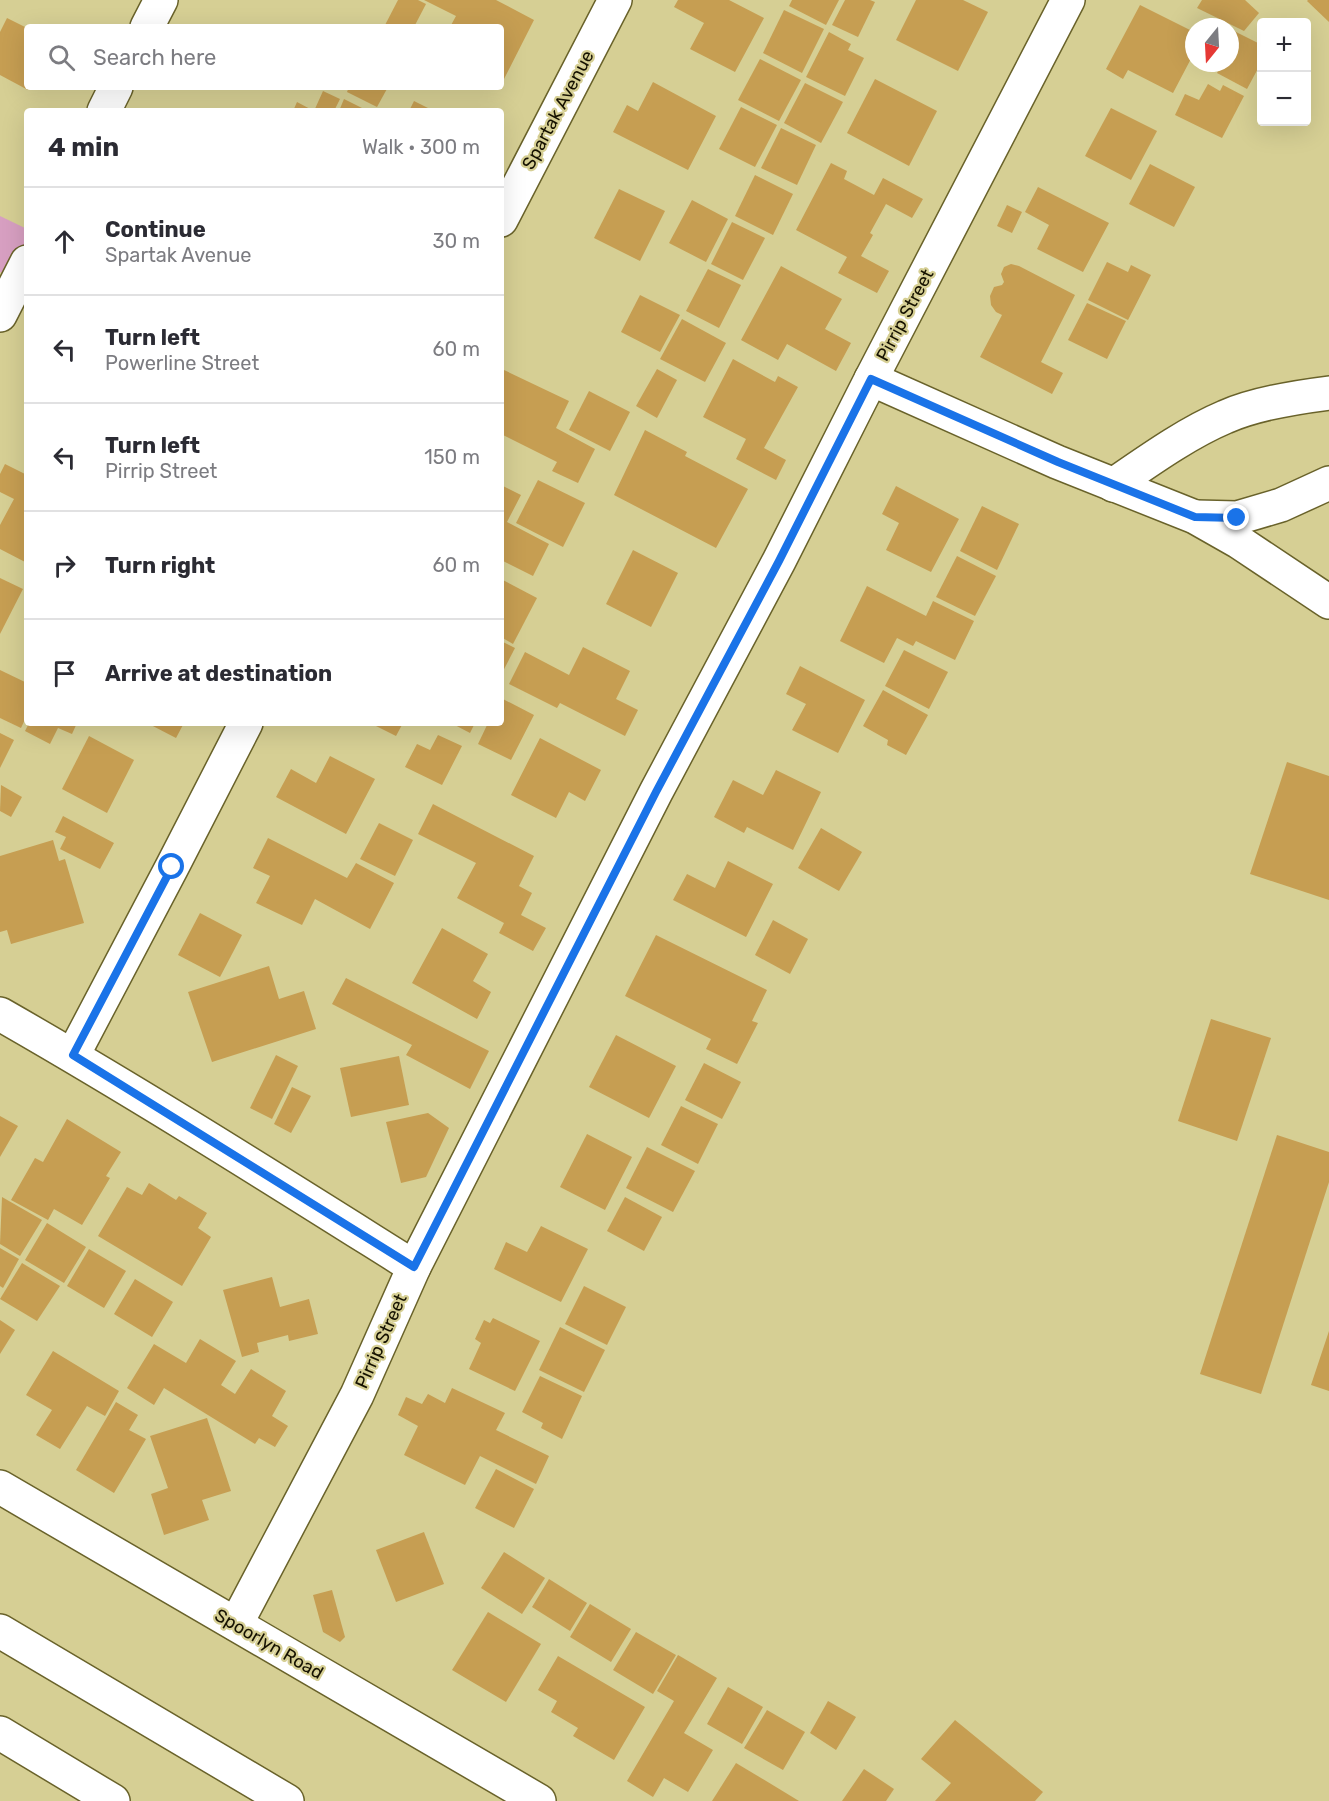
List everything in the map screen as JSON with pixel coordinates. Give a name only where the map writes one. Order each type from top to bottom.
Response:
[{"type":"street","points":[[149,24],[161,0]]},
{"type":"street","name":"Spartak Avenue","points":[[504,214],[615,0]]},
{"type":"street","name":"Pirrip Street","points":[[236,1624],[357,1395],[414,1267],[656,792],[779,561],[1068,0]]},
{"type":"street","points":[[106,108],[114,90]]},
{"type":"street","points":[[0,315],[24,268]]},
{"type":"street","points":[[871,379],[1195,517],[1239,542],[1329,602]]},
{"type":"street","points":[[1113,484],[1161,452],[1226,416],[1289,398],[1329,393]]},
{"type":"street","points":[[1195,517],[1237,518],[1281,505],[1329,483]]},
{"type":"street","points":[[73,1055],[244,726]]},
{"type":"street","points":[[0,1014],[73,1055],[414,1267]]},
{"type":"street","name":"Spoorlyn Road","points":[[0,1487],[539,1801]]},
{"type":"street","points":[[0,1631],[287,1801]]},
{"type":"street","points":[[0,1733],[113,1801]]},
{"type":"shaded area","points":[[0,216],[24,228],[24,263],[15,280],[0,272]]},
{"type":"building","points":[[398,0],[418,0],[426,4],[416,24],[386,24]]},
{"type":"building","points":[[424,0],[496,0],[534,20],[504,79],[504,24],[452,24],[456,16]]},
{"type":"building","points":[[678,0],[729,0],[764,18],[735,72],[690,49],[704,23],[674,7]]},
{"type":"building","points":[[792,0],[839,0],[826,25],[789,6]]},
{"type":"building","points":[[845,0],[875,2],[858,37],[832,25]]},
{"type":"building","points":[[916,0],[963,0],[988,12],[958,71],[896,40]]},
{"type":"building","points":[[1202,0],[1245,0],[1259,13],[1244,31],[1239,29],[1239,18],[1217,18],[1197,8]]},
{"type":"building","points":[[1329,0],[1329,22],[1307,1]]},
{"type":"building","points":[[1140,5],[1185,28],[1185,70],[1173,93],[1128,70],[1123,79],[1106,69]]},
{"type":"building","points":[[784,10],[824,29],[802,73],[763,53]]},
{"type":"building","points":[[7,18],[24,26],[24,88],[0,75],[0,32]]},
{"type":"building","points":[[829,32],[851,44],[848,50],[864,58],[845,96],[806,77]]},
{"type":"building","points":[[1239,34],[1257,42],[1257,70],[1247,89],[1217,73],[1239,72]]},
{"type":"building","points":[[760,59],[801,80],[779,121],[738,100]]},
{"type":"building","points":[[875,79],[937,111],[909,166],[847,133]]},
{"type":"building","points":[[653,82],[716,116],[688,170],[613,132],[627,105],[638,111]]},
{"type":"building","points":[[805,83],[843,102],[821,143],[784,123]]},
{"type":"building","points":[[1208,84],[1220,91],[1223,85],[1244,96],[1222,138],[1175,115],[1185,94],[1199,100]]},
{"type":"building","points":[[348,90],[386,90],[377,107],[347,92]]},
{"type":"building","points":[[323,91],[340,99],[336,108],[315,108]]},
{"type":"building","points":[[344,99],[362,108],[340,108]]},
{"type":"building","points":[[414,101],[428,108],[410,108]]},
{"type":"building","points":[[297,102],[308,108],[294,108]]},
{"type":"building","points":[[741,107],[777,125],[755,167],[719,149]]},
{"type":"building","points":[[1111,108],[1157,131],[1131,180],[1085,156]]},
{"type":"building","points":[[781,128],[816,145],[797,185],[761,168]]},
{"type":"building","points":[[831,163],[847,171],[844,179],[874,195],[883,178],[923,199],[912,218],[886,204],[870,233],[873,235],[861,256],[889,271],[877,293],[838,273],[847,257],[796,230]]},
{"type":"building","points":[[1150,164],[1195,187],[1174,227],[1129,204]]},
{"type":"building","points":[[755,175],[793,194],[773,235],[735,216]]},
{"type":"building","points":[[1038,187],[1109,223],[1083,272],[1037,249],[1049,225],[1025,212]]},
{"type":"building","points":[[619,189],[665,211],[640,261],[594,238]]},
{"type":"building","points":[[692,200],[728,219],[706,262],[669,243]]},
{"type":"building","points":[[1007,205],[1022,212],[1012,233],[997,226]]},
{"type":"building","points":[[732,222],[765,238],[743,280],[711,264]]},
{"type":"building","points":[[1107,262],[1128,272],[1131,265],[1151,275],[1128,320],[1088,300]]},
{"type":"building","points":[[1011,264],[1075,295],[1041,362],[1063,373],[1052,394],[980,357],[1002,315],[996,312],[991,305],[990,296],[994,287],[1004,282],[1001,274],[1004,267]]},
{"type":"building","points":[[781,266],[842,299],[825,329],[851,343],[836,371],[787,344],[778,360],[741,340]]},
{"type":"building","points":[[708,269],[741,285],[719,328],[686,311]]},
{"type":"building","points":[[640,295],[680,315],[660,352],[621,332]]},
{"type":"building","points":[[1087,303],[1126,321],[1107,359],[1068,340]]},
{"type":"building","points":[[682,319],[726,343],[705,382],[660,359]]},
{"type":"building","points":[[733,359],[775,382],[778,376],[798,387],[764,448],[786,460],[776,480],[736,459],[746,439],[703,417]]},
{"type":"building","points":[[657,369],[677,380],[657,418],[636,406]]},
{"type":"building","points":[[504,370],[569,401],[556,428],[595,449],[578,483],[552,471],[557,462],[504,436]]},
{"type":"building","points":[[589,391],[630,412],[610,451],[569,430]]},
{"type":"building","points":[[645,430],[687,452],[685,456],[748,489],[716,548],[614,495]]},
{"type":"building","points":[[5,464],[24,474],[24,561],[0,549],[0,525],[14,499],[0,492],[0,474]]},
{"type":"building","points":[[538,480],[585,503],[563,547],[516,523]]},
{"type":"building","points":[[504,486],[521,495],[507,522],[549,544],[533,576],[504,562]]},
{"type":"building","points":[[896,486],[959,519],[931,572],[886,550],[899,523],[882,514]]},
{"type":"building","points":[[982,506],[1019,524],[997,570],[960,551]]},
{"type":"building","points":[[633,550],[678,573],[651,627],[606,604]]},
{"type":"building","points":[[957,556],[996,576],[975,616],[936,597]]},
{"type":"building","points":[[0,578],[23,589],[0,634]]},
{"type":"building","points":[[504,581],[537,598],[513,644],[504,639]]},
{"type":"building","points":[[867,586],[926,616],[933,601],[974,621],[955,660],[916,641],[913,646],[897,638],[884,663],[840,641]]},
{"type":"building","points":[[504,642],[515,648],[504,669]]},
{"type":"building","points":[[583,647],[630,671],[616,699],[638,710],[625,736],[560,703],[557,708],[509,684],[525,652],[569,675]]},
{"type":"building","points":[[904,650],[948,672],[929,709],[885,686]]},
{"type":"building","points":[[800,666],[865,700],[838,753],[792,730],[806,704],[786,694]]},
{"type":"building","points":[[0,670],[24,682],[24,722],[21,728],[0,718]]},
{"type":"building","points":[[883,690],[928,715],[906,755],[887,745],[888,740],[863,726]]},
{"type":"building","points":[[504,700],[534,715],[511,760],[478,744],[487,726],[504,726]]},
{"type":"building","points":[[28,726],[76,726],[72,734],[58,728],[50,744],[25,731]]},
{"type":"building","points":[[153,726],[182,726],[176,738]]},
{"type":"building","points":[[376,726],[401,726],[396,736]]},
{"type":"building","points":[[457,726],[474,726],[470,733]]},
{"type":"building","points":[[0,733],[14,740],[0,768]]},
{"type":"building","points":[[438,735],[462,746],[442,785],[405,767],[417,744],[430,750]]},
{"type":"building","points":[[89,736],[134,760],[107,813],[62,789]]},
{"type":"building","points":[[540,738],[601,770],[585,801],[569,792],[556,818],[511,795]]},
{"type":"building","points":[[330,756],[375,779],[346,834],[276,797],[291,769],[316,783]]},
{"type":"building","points":[[1287,762],[1329,776],[1329,900],[1250,874]]},
{"type":"building","points":[[776,770],[821,792],[793,850],[747,827],[744,833],[714,817],[733,780],[763,795]]},
{"type":"building","points":[[1,785],[22,797],[11,817],[0,811]]},
{"type":"building","points":[[433,804],[534,856],[519,886],[532,893],[521,915],[546,928],[533,951],[499,933],[504,923],[457,898],[476,863],[418,834]]},
{"type":"building","points":[[63,816],[114,843],[100,869],[60,849],[66,837],[55,832]]},
{"type":"building","points":[[379,823],[413,840],[395,876],[360,859]]},
{"type":"building","points":[[821,828],[862,852],[839,891],[798,868]]},
{"type":"building","points":[[268,838],[347,878],[356,863],[394,883],[370,929],[315,899],[302,925],[256,903],[270,876],[253,868]]},
{"type":"building","points":[[53,840],[59,861],[65,859],[84,923],[11,944],[7,930],[0,932],[0,856]]},
{"type":"building","points":[[728,861],[773,884],[746,937],[673,900],[687,874],[715,888]]},
{"type":"building","points":[[200,913],[242,935],[220,977],[178,955]]},
{"type":"building","points":[[773,920],[808,939],[790,974],[755,955]]},
{"type":"building","points":[[442,928],[488,954],[473,981],[491,992],[477,1019],[412,983]]},
{"type":"building","points":[[656,935],[767,990],[752,1021],[758,1023],[737,1064],[706,1049],[711,1039],[625,996]]},
{"type":"building","points":[[269,966],[279,999],[304,991],[316,1029],[212,1062],[188,992]]},
{"type":"building","points":[[346,978],[489,1051],[470,1089],[406,1055],[412,1045],[332,1004]]},
{"type":"building","points":[[1211,1019],[1271,1038],[1237,1141],[1178,1121]]},
{"type":"building","points":[[616,1035],[676,1066],[649,1118],[589,1087]]},
{"type":"building","points":[[276,1055],[298,1066],[272,1119],[250,1108]]},
{"type":"building","points":[[399,1056],[409,1105],[351,1117],[340,1068]]},
{"type":"building","points":[[704,1063],[741,1082],[722,1119],[685,1100]]},
{"type":"building","points":[[292,1087],[311,1096],[291,1133],[274,1124]]},
{"type":"building","points":[[681,1106],[718,1124],[698,1164],[661,1145]]},
{"type":"building","points":[[428,1113],[449,1128],[426,1177],[401,1183],[386,1122]]},
{"type":"building","points":[[0,1116],[18,1126],[0,1157]]},
{"type":"building","points":[[67,1119],[121,1152],[106,1176],[110,1178],[82,1225],[54,1209],[48,1220],[11,1200],[35,1158],[43,1162]]},
{"type":"building","points":[[587,1134],[632,1157],[605,1210],[560,1187]]},
{"type":"building","points":[[1277,1135],[1329,1152],[1329,1182],[1261,1394],[1200,1374]]},
{"type":"building","points":[[647,1147],[695,1171],[673,1212],[626,1188]]},
{"type":"building","points":[[149,1183],[176,1200],[179,1196],[207,1213],[198,1228],[211,1237],[182,1286],[98,1236],[127,1187],[142,1195]]},
{"type":"building","points":[[2,1197],[42,1220],[20,1256],[0,1244]]},
{"type":"building","points":[[625,1197],[662,1217],[644,1251],[607,1231]]},
{"type":"building","points":[[47,1223],[86,1247],[64,1283],[25,1260]]},
{"type":"building","points":[[541,1226],[588,1249],[561,1302],[494,1269],[506,1242],[527,1252]]},
{"type":"building","points":[[0,1248],[19,1259],[3,1288],[0,1286]]},
{"type":"building","points":[[89,1249],[126,1271],[104,1308],[67,1286]]},
{"type":"building","points":[[22,1263],[60,1286],[37,1321],[0,1299]]},
{"type":"building","points":[[272,1277],[280,1307],[309,1299],[318,1334],[289,1341],[288,1335],[257,1343],[259,1352],[242,1357],[223,1290]]},
{"type":"building","points":[[135,1279],[173,1302],[152,1337],[114,1314]]},
{"type":"building","points":[[584,1286],[626,1307],[607,1345],[565,1324]]},
{"type":"building","points":[[493,1318],[540,1341],[515,1391],[469,1369],[481,1343],[475,1339],[484,1320],[490,1323]]},
{"type":"building","points":[[0,1320],[15,1330],[0,1354]]},
{"type":"building","points":[[560,1327],[605,1350],[584,1392],[539,1370]]},
{"type":"building","points":[[1329,1331],[1329,1391],[1311,1385]]},
{"type":"building","points":[[200,1339],[236,1361],[221,1385],[235,1394],[251,1369],[286,1391],[272,1416],[288,1426],[275,1447],[259,1438],[255,1444],[164,1388],[154,1405],[127,1388],[154,1344],[186,1363]]},
{"type":"building","points":[[53,1351],[119,1391],[105,1416],[87,1406],[60,1449],[36,1435],[52,1410],[26,1395]]},
{"type":"building","points":[[540,1376],[582,1396],[562,1439],[541,1428],[543,1423],[522,1412]]},
{"type":"building","points":[[452,1388],[505,1413],[496,1430],[549,1456],[536,1484],[480,1456],[465,1485],[404,1455],[418,1426],[398,1415],[406,1397],[422,1404],[428,1394],[445,1403]]},
{"type":"building","points":[[116,1402],[138,1415],[129,1430],[146,1439],[114,1493],[76,1470]]},
{"type":"building","points":[[207,1418],[231,1491],[202,1500],[209,1520],[164,1535],[151,1494],[168,1488],[150,1436]]},
{"type":"building","points":[[496,1469],[534,1489],[514,1528],[475,1508]]},
{"type":"building","points":[[424,1532],[444,1584],[396,1602],[376,1550]]},
{"type":"building","points":[[504,1552],[545,1578],[522,1614],[481,1588]]},
{"type":"building","points":[[549,1579],[587,1603],[570,1631],[532,1607]]},
{"type":"building","points":[[332,1590],[345,1637],[340,1642],[323,1632],[313,1595]]},
{"type":"building","points":[[590,1604],[631,1629],[611,1662],[570,1637]]},
{"type":"building","points":[[488,1612],[541,1644],[506,1702],[452,1670]]},
{"type":"building","points":[[636,1632],[676,1655],[653,1694],[613,1670]]},
{"type":"building","points":[[678,1655],[717,1678],[684,1733],[713,1750],[688,1792],[664,1778],[653,1797],[627,1781],[674,1701],[657,1691]]},
{"type":"building","points":[[558,1656],[645,1707],[614,1760],[573,1736],[578,1728],[551,1712],[557,1701],[538,1690]]},
{"type":"building","points":[[728,1687],[763,1707],[742,1744],[707,1724]]},
{"type":"building","points":[[828,1701],[856,1717],[836,1750],[810,1733]]},
{"type":"building","points":[[767,1710],[805,1732],[783,1770],[744,1748]]},
{"type":"building","points":[[955,1720],[1043,1792],[1035,1801],[935,1801],[951,1783],[921,1759]]},
{"type":"building","points":[[736,1763],[776,1787],[799,1801],[712,1801]]},
{"type":"building","points":[[864,1769],[894,1789],[886,1801],[842,1801]]},
{"type":"route","points":[[172,867],[73,1055],[414,1267],[656,792],[779,561],[871,379],[1058,462],[1195,517],[1237,518]]}]
